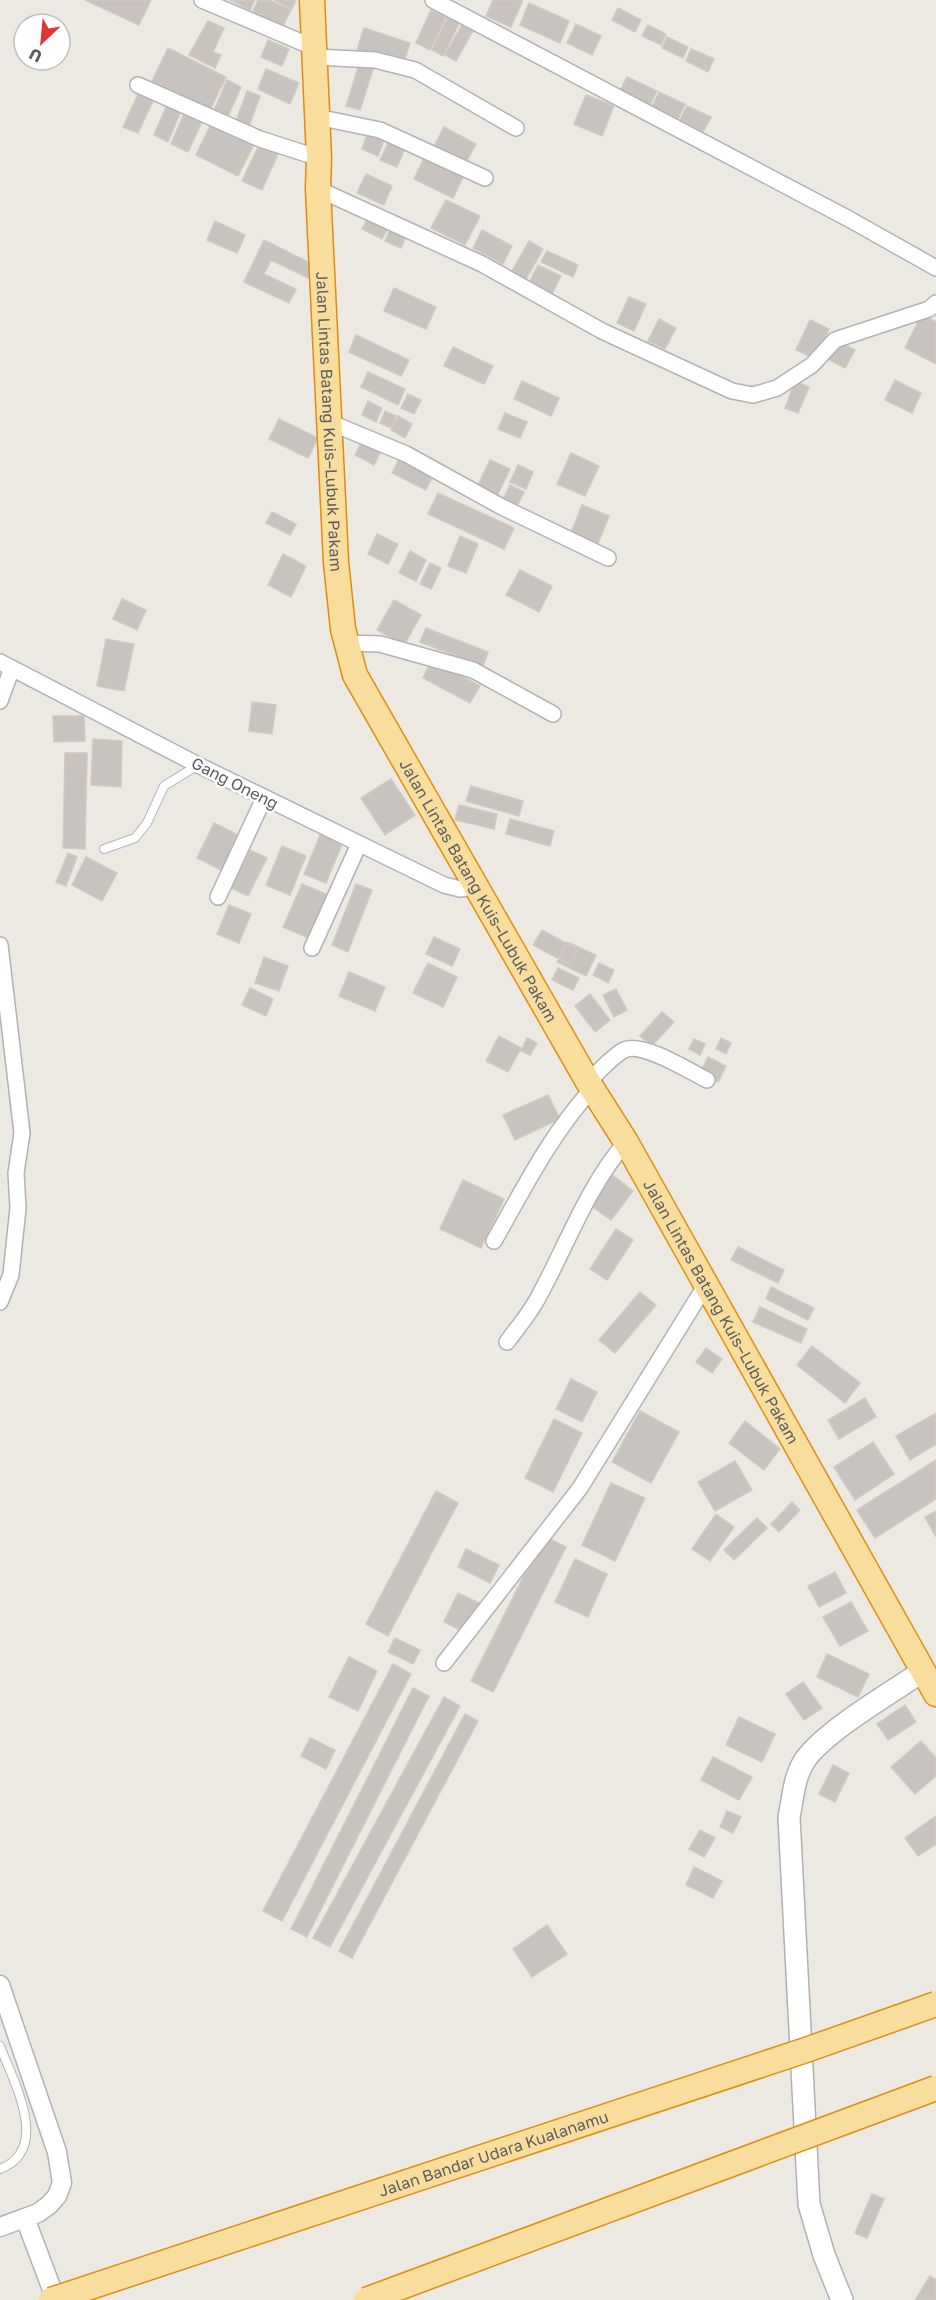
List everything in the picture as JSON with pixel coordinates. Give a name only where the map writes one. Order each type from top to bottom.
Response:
[{"type":"highway","name":"Jalan Lintas Batang Kuis–Lubuk Pakam","points":[[312,0],[319,158],[318,189],[336,562],[346,643],[355,675],[475,887],[590,1085],[626,1142],[936,1694]]},
{"type":"highway","name":"Jalan Bandar Udara Kualanamu","points":[[53,2300],[806,2050],[936,2004]]},
{"type":"highway","points":[[366,2300],[936,2088]]},
{"type":"main road","points":[[842,2300],[824,2255],[810,2204],[789,1817],[795,1785],[806,1759],[830,1736],[923,1671]]},
{"type":"street","points":[[202,0],[315,53],[375,60],[415,70],[516,128]]},
{"type":"street","points":[[433,0],[849,219],[936,268]]},
{"type":"street","points":[[138,85],[260,139],[319,158]]},
{"type":"street","points":[[317,117],[380,130],[485,178]]},
{"type":"street","points":[[318,189],[482,264],[602,331],[732,391],[753,394],[777,388],[812,365],[835,340],[929,309],[936,303]]},
{"type":"street","points":[[329,422],[406,454],[502,507],[608,558]]},
{"type":"street","points":[[346,643],[380,644],[472,670],[553,714]]},
{"type":"street","points":[[0,701],[6,665]]},
{"type":"street","name":"Gang Oneng","points":[[6,665],[198,765],[444,885],[460,889],[475,887]]},
{"type":"street","points":[[218,897],[264,798]]},
{"type":"street","points":[[312,948],[359,844]]},
{"type":"street","points":[[0,945],[22,1133],[16,1173],[18,1208],[12,1267],[0,1302]]},
{"type":"street","points":[[494,1241],[567,1116],[590,1085],[623,1051],[633,1047],[647,1050],[707,1080]]},
{"type":"street","points":[[507,1342],[538,1299],[583,1207],[612,1159],[626,1142]]},
{"type":"street","points":[[444,1663],[580,1488],[706,1284]]},
{"type":"street","points":[[0,1985],[61,2168],[62,2182],[57,2196],[49,2205],[25,2218],[0,2227]]},
{"type":"street","points":[[25,2218],[53,2300]]},
{"type":"lane","points":[[104,849],[135,838],[147,823],[164,786],[198,765]]},
{"type":"lane","points":[[0,2046],[23,2108],[27,2135],[25,2148],[17,2159],[0,2169]]},
{"type":"building","points":[[85,0],[151,0],[139,25]]},
{"type":"building","points":[[230,0],[255,0],[250,10]]},
{"type":"building","points":[[258,0],[269,0],[291,10],[283,26],[253,11]]},
{"type":"building","points":[[274,0],[296,0],[292,9]]},
{"type":"building","points":[[493,0],[523,0],[511,27],[486,16]]},
{"type":"building","points":[[529,3],[569,21],[560,43],[520,25]]},
{"type":"building","points":[[618,8],[641,20],[635,32],[612,20]]},
{"type":"building","points":[[431,10],[446,17],[430,50],[416,43]]},
{"type":"building","points":[[448,17],[460,22],[443,56],[432,50]]},
{"type":"building","points":[[208,21],[224,28],[213,52],[221,55],[215,68],[189,55]]},
{"type":"building","points":[[463,23],[474,29],[456,61],[445,55]]},
{"type":"building","points":[[576,24],[601,36],[592,55],[567,43]]},
{"type":"building","points":[[648,25],[666,34],[661,45],[642,36]]},
{"type":"building","points":[[364,28],[410,43],[403,65],[357,50]]},
{"type":"building","points":[[667,37],[688,47],[683,58],[662,48]]},
{"type":"building","points":[[268,40],[289,49],[282,66],[261,57]]},
{"type":"building","points":[[168,48],[226,77],[210,110],[152,81]]},
{"type":"building","points":[[691,49],[714,59],[708,72],[686,61]]},
{"type":"building","points":[[359,65],[373,69],[360,110],[346,106]]},
{"type":"building","points":[[266,69],[299,83],[290,104],[258,89]]},
{"type":"building","points":[[627,77],[657,91],[650,105],[620,91]]},
{"type":"building","points":[[227,80],[241,87],[226,121],[212,115]]},
{"type":"building","points":[[247,91],[260,96],[247,132],[234,127]]},
{"type":"building","points":[[659,92],[685,104],[678,119],[652,107]]},
{"type":"building","points":[[138,94],[153,101],[138,133],[123,127]]},
{"type":"building","points":[[586,95],[614,106],[602,136],[574,124]]},
{"type":"building","points":[[167,105],[181,111],[168,142],[154,135]]},
{"type":"building","points":[[687,106],[711,117],[703,132],[680,120]]},
{"type":"building","points":[[184,114],[202,122],[188,152],[171,144]]},
{"type":"building","points":[[211,124],[254,144],[238,176],[196,155]]},
{"type":"building","points":[[444,127],[476,144],[465,164],[433,148]]},
{"type":"building","points":[[368,132],[385,138],[378,156],[362,149]]},
{"type":"building","points":[[390,139],[406,146],[397,167],[380,160]]},
{"type":"building","points":[[260,143],[279,152],[262,190],[242,181]]},
{"type":"building","points":[[424,158],[463,177],[453,198],[414,179]]},
{"type":"building","points":[[366,174],[392,186],[384,205],[357,193]]},
{"type":"building","points":[[446,200],[480,216],[465,245],[431,228]]},
{"type":"building","points":[[368,218],[388,228],[382,239],[362,229]]},
{"type":"building","points":[[215,221],[245,235],[237,253],[207,240]]},
{"type":"building","points":[[391,227],[407,234],[401,248],[385,241]]},
{"type":"building","points":[[482,230],[512,246],[503,264],[473,248]]},
{"type":"building","points":[[264,240],[316,266],[310,279],[271,260],[264,274],[296,289],[289,303],[244,282]]},
{"type":"building","points":[[529,241],[543,249],[525,281],[511,273]]},
{"type":"building","points":[[547,251],[578,265],[573,277],[541,262]]},
{"type":"building","points":[[538,265],[561,276],[552,294],[529,283]]},
{"type":"building","points":[[394,288],[436,307],[426,329],[384,311]]},
{"type":"building","points":[[629,297],[646,304],[634,331],[617,323]]},
{"type":"building","points":[[922,314],[936,322],[936,364],[905,348]]},
{"type":"building","points":[[659,319],[676,328],[665,349],[648,341]]},
{"type":"building","points":[[810,320],[829,329],[815,359],[796,350]]},
{"type":"building","points":[[356,335],[409,360],[401,376],[349,352]]},
{"type":"building","points":[[835,340],[855,350],[845,368],[826,358]]},
{"type":"building","points":[[453,347],[493,366],[484,384],[444,366]]},
{"type":"building","points":[[368,372],[405,389],[398,405],[361,387]]},
{"type":"building","points":[[895,380],[921,393],[912,413],[885,400]]},
{"type":"building","points":[[522,381],[559,398],[551,416],[514,399]]},
{"type":"building","points":[[795,381],[809,387],[798,413],[785,408]]},
{"type":"building","points":[[408,394],[421,400],[414,414],[401,408]]},
{"type":"building","points":[[368,401],[382,408],[376,422],[362,415]]},
{"type":"building","points":[[385,411],[396,416],[391,428],[380,423]]},
{"type":"building","points":[[505,413],[527,422],[520,438],[498,429]]},
{"type":"building","points":[[398,416],[412,424],[405,438],[391,430]]},
{"type":"building","points":[[279,419],[318,438],[308,458],[269,439]]},
{"type":"building","points":[[363,439],[382,449],[374,465],[355,455]]},
{"type":"building","points":[[571,453],[599,466],[585,496],[557,484]]},
{"type":"building","points":[[400,457],[434,474],[426,490],[392,473]]},
{"type":"building","points":[[490,460],[510,469],[496,498],[476,489]]},
{"type":"building","points":[[518,465],[533,472],[526,489],[510,482]]},
{"type":"building","points":[[510,485],[524,492],[517,506],[503,499]]},
{"type":"building","points":[[438,493],[514,528],[504,549],[428,514]]},
{"type":"building","points":[[582,505],[609,516],[597,546],[570,535]]},
{"type":"building","points":[[272,512],[296,524],[290,535],[266,523]]},
{"type":"building","points":[[377,534],[398,544],[388,564],[368,554]]},
{"type":"building","points":[[460,536],[478,544],[466,573],[448,566]]},
{"type":"building","points":[[410,551],[426,560],[416,581],[399,573]]},
{"type":"building","points":[[283,554],[306,566],[291,597],[268,585]]},
{"type":"building","points":[[430,563],[441,568],[431,589],[420,584]]},
{"type":"building","points":[[520,570],[552,586],[539,612],[506,595]]},
{"type":"building","points":[[122,599],[146,610],[137,630],[113,619]]},
{"type":"building","points":[[394,600],[421,615],[404,645],[377,630]]},
{"type":"building","points":[[426,628],[488,652],[483,666],[420,642]]},
{"type":"building","points":[[106,639],[134,644],[124,691],[97,686]]},
{"type":"building","points":[[432,660],[480,686],[470,703],[423,678]]},
{"type":"building","points":[[252,702],[276,705],[272,734],[249,731]]},
{"type":"building","points":[[53,716],[84,716],[85,741],[54,742]]},
{"type":"building","points":[[93,739],[122,741],[121,787],[91,785]]},
{"type":"building","points":[[65,753],[87,753],[85,849],[63,848]]},
{"type":"building","points":[[391,779],[415,815],[385,835],[361,798]]},
{"type":"building","points":[[471,786],[523,801],[519,816],[466,801]]},
{"type":"building","points":[[459,805],[497,814],[494,829],[455,820]]},
{"type":"building","points":[[510,819],[554,831],[550,846],[506,834]]},
{"type":"building","points":[[214,823],[240,836],[223,871],[197,858]]},
{"type":"building","points":[[321,833],[343,842],[326,883],[304,874]]},
{"type":"building","points":[[282,846],[306,856],[290,895],[266,885]]},
{"type":"building","points":[[250,850],[267,858],[248,896],[231,888]]},
{"type":"building","points":[[68,853],[77,857],[66,886],[56,882]]},
{"type":"building","points":[[86,857],[117,873],[102,901],[72,885]]},
{"type":"building","points":[[302,884],[330,896],[311,939],[283,927]]},
{"type":"building","points":[[356,884],[372,890],[348,952],[332,945]]},
{"type":"building","points":[[229,905],[251,914],[239,943],[217,934]]},
{"type":"building","points":[[542,930],[578,950],[570,965],[533,945]]},
{"type":"building","points":[[434,937],[460,949],[452,966],[426,954]]},
{"type":"building","points":[[567,942],[596,955],[586,976],[557,962]]},
{"type":"building","points":[[264,957],[288,966],[279,991],[255,983]]},
{"type":"building","points":[[428,963],[457,977],[443,1007],[413,993]]},
{"type":"building","points":[[599,963],[614,970],[608,983],[593,975]]},
{"type":"building","points":[[558,968],[579,978],[573,990],[552,980]]},
{"type":"building","points":[[349,972],[385,987],[375,1011],[339,996]]},
{"type":"building","points":[[250,988],[273,999],[266,1016],[242,1005]]},
{"type":"building","points":[[616,989],[627,1010],[614,1017],[603,995]]},
{"type":"building","points":[[590,994],[610,1020],[595,1032],[575,1006]]},
{"type":"building","points":[[662,1012],[674,1022],[652,1046],[640,1036]]},
{"type":"building","points":[[499,1036],[521,1048],[508,1072],[486,1061]]},
{"type":"building","points":[[527,1038],[537,1043],[530,1055],[521,1051]]},
{"type":"building","points":[[721,1038],[731,1043],[726,1054],[716,1049]]},
{"type":"building","points":[[694,1039],[705,1044],[700,1055],[689,1049]]},
{"type":"building","points":[[708,1057],[726,1066],[718,1082],[700,1073]]},
{"type":"building","points":[[548,1095],[560,1119],[515,1140],[503,1115]]},
{"type":"building","points":[[611,1174],[633,1191],[611,1220],[589,1204]]},
{"type":"building","points":[[463,1180],[504,1199],[481,1248],[440,1229]]},
{"type":"building","points":[[616,1229],[633,1240],[607,1280],[590,1269]]},
{"type":"building","points":[[738,1247],[784,1270],[778,1283],[731,1260]]},
{"type":"building","points":[[771,1287],[814,1308],[808,1320],[766,1299]]},
{"type":"building","points":[[640,1292],[656,1305],[615,1353],[599,1340]]},
{"type":"building","points":[[760,1307],[807,1329],[801,1343],[753,1322]]},
{"type":"building","points":[[812,1346],[860,1383],[845,1403],[797,1365]]},
{"type":"building","points":[[706,1348],[722,1359],[712,1373],[696,1362]]},
{"type":"building","points":[[571,1379],[597,1392],[582,1422],[556,1409]]},
{"type":"building","points":[[865,1398],[876,1417],[839,1439],[828,1420]]},
{"type":"building","points":[[640,1411],[679,1432],[651,1483],[612,1462]]},
{"type":"building","points":[[936,1413],[936,1444],[910,1460],[896,1436]]},
{"type":"building","points":[[554,1419],[582,1433],[553,1492],[525,1478]]},
{"type":"building","points":[[745,1421],[780,1449],[764,1470],[729,1443]]},
{"type":"building","points":[[873,1442],[894,1474],[855,1500],[834,1467]]},
{"type":"building","points":[[936,1460],[936,1499],[875,1538],[857,1510]]},
{"type":"building","points":[[735,1461],[752,1490],[715,1511],[698,1482]]},
{"type":"building","points":[[611,1483],[645,1498],[615,1561],[582,1545]]},
{"type":"building","points":[[436,1491],[458,1503],[388,1636],[366,1624]]},
{"type":"building","points":[[792,1502],[800,1510],[779,1532],[771,1524]]},
{"type":"building","points":[[936,1511],[936,1537],[925,1517]]},
{"type":"building","points":[[716,1514],[734,1527],[710,1561],[692,1549]]},
{"type":"building","points":[[757,1518],[767,1528],[734,1560],[724,1550]]},
{"type":"building","points":[[544,1536],[566,1547],[493,1692],[471,1681]]},
{"type":"building","points":[[466,1549],[499,1565],[490,1583],[458,1567]]},
{"type":"building","points":[[575,1559],[607,1574],[588,1617],[555,1602]]},
{"type":"building","points":[[835,1572],[846,1593],[819,1607],[808,1586]]},
{"type":"building","points":[[458,1593],[479,1603],[464,1632],[444,1622]]},
{"type":"building","points":[[851,1602],[868,1631],[840,1646],[823,1617]]},
{"type":"building","points":[[395,1638],[420,1650],[413,1664],[388,1652]]},
{"type":"building","points":[[827,1654],[869,1674],[858,1697],[817,1677]]},
{"type":"building","points":[[349,1657],[377,1671],[358,1711],[329,1697]]},
{"type":"building","points":[[393,1664],[411,1674],[282,1921],[263,1911]]},
{"type":"building","points":[[803,1682],[822,1708],[804,1720],[786,1694]]},
{"type":"building","points":[[413,1688],[429,1696],[307,1937],[291,1929]]},
{"type":"building","points":[[444,1697],[460,1706],[330,1947],[313,1938]]},
{"type":"building","points":[[905,1705],[916,1722],[888,1740],[877,1724]]},
{"type":"building","points":[[465,1714],[478,1721],[352,1958],[339,1951]]},
{"type":"building","points":[[739,1717],[775,1734],[762,1762],[726,1745]]},
{"type":"building","points":[[310,1738],[335,1750],[326,1769],[301,1756]]},
{"type":"building","points":[[921,1741],[936,1758],[936,1776],[915,1794],[891,1767]]},
{"type":"building","points":[[713,1757],[752,1777],[739,1800],[701,1780]]},
{"type":"building","points":[[833,1765],[849,1773],[835,1802],[819,1794]]},
{"type":"building","points":[[727,1811],[741,1817],[733,1833],[720,1827]]},
{"type":"building","points":[[936,1816],[936,1844],[918,1856],[905,1838]]},
{"type":"building","points":[[700,1830],[715,1838],[704,1857],[689,1849]]},
{"type":"building","points":[[694,1867],[722,1881],[713,1898],[686,1885]]},
{"type":"building","points":[[547,1925],[567,1954],[532,1977],[513,1949]]},
{"type":"building","points":[[872,2194],[884,2199],[867,2238],[855,2233]]},
{"type":"building","points":[[930,2276],[936,2280],[936,2300],[915,2300]]}]
